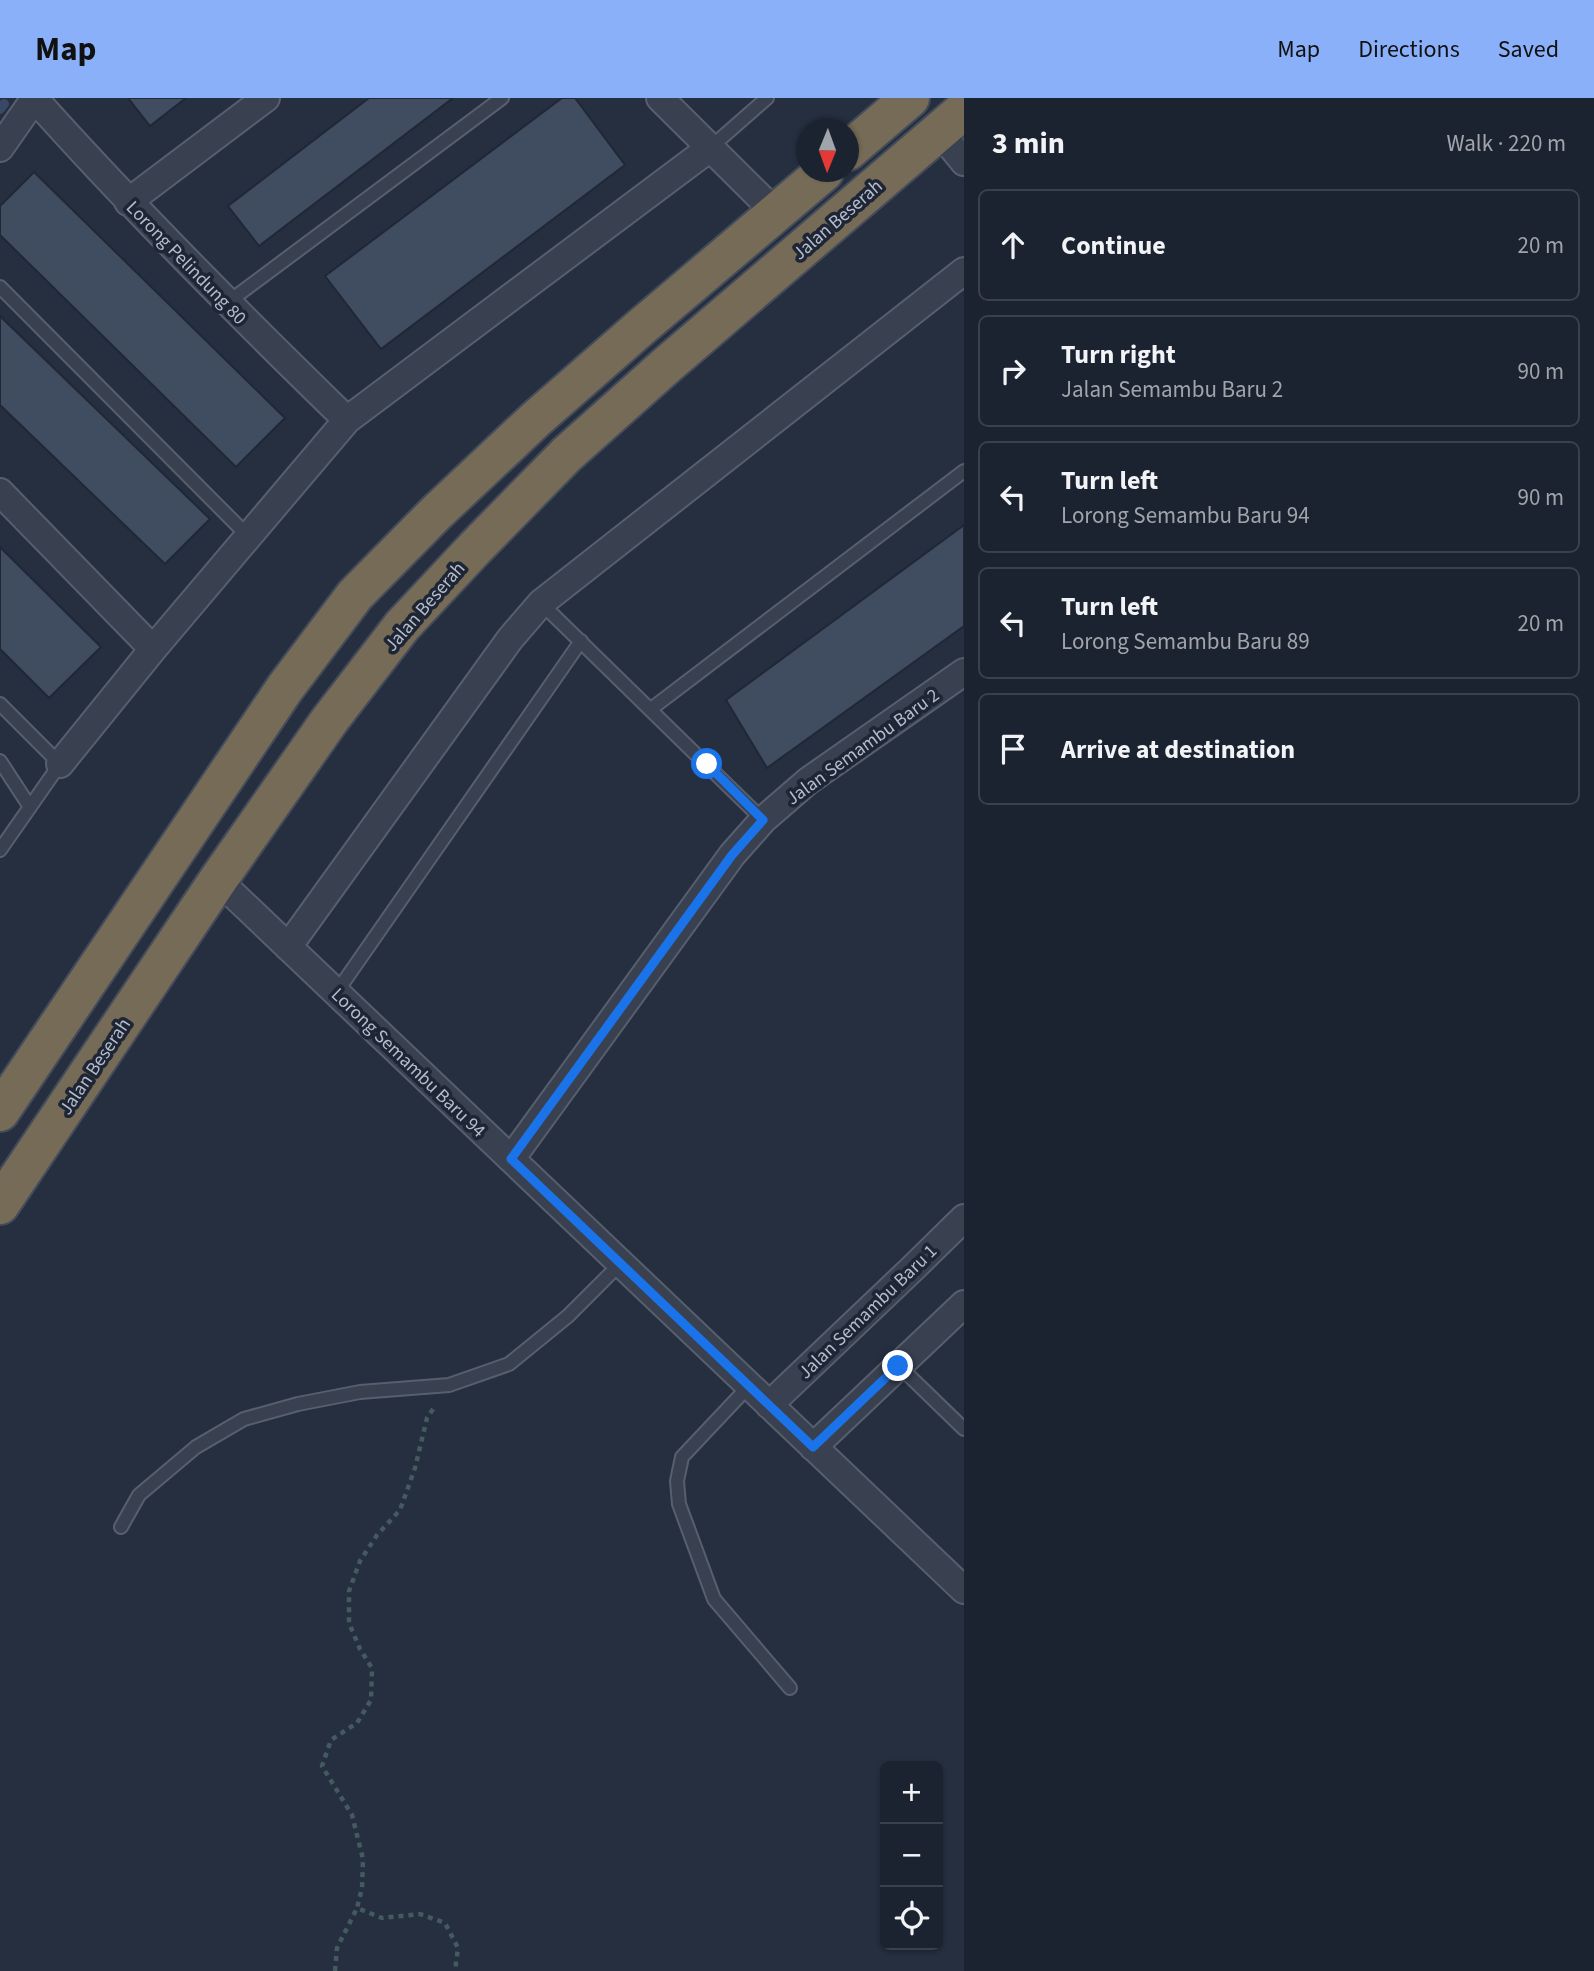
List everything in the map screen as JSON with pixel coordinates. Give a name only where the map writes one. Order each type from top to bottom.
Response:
[{"type":"highway","points":[[859,141],[910,98]]},
{"type":"highway","name":"Jalan Beserah","points":[[0,1205],[218,880],[329,721],[402,626],[567,454],[667,364],[951,120]]},
{"type":"highway","points":[[0,1112],[285,688],[355,595],[436,513],[536,419],[812,182]]},
{"type":"street","points":[[0,148],[35,98]]},
{"type":"street","name":"Lorong Pelindung 80","points":[[35,98],[128,202],[346,420]]},
{"type":"street","points":[[128,202],[265,98]]},
{"type":"street","points":[[660,98],[776,213]]},
{"type":"street","points":[[951,120],[964,162]]},
{"type":"street","points":[[60,764],[346,420],[710,148]]},
{"type":"street","points":[[288,947],[510,639],[541,603],[964,271]]},
{"type":"street","points":[[0,492],[153,649]]},
{"type":"street","name":"Jalan Semambu Baru 2","points":[[511,1159],[732,855],[763,820],[807,781],[964,673]]},
{"type":"street","name":"Lorong Semambu Baru 94","points":[[218,880],[964,1590]]},
{"type":"street","name":"Jalan Semambu Baru 1","points":[[769,1405],[964,1218]]},
{"type":"street","points":[[813,1447],[964,1304]]},
{"type":"lane","points":[[227,303],[502,98]]},
{"type":"lane","points":[[710,148],[767,98]]},
{"type":"lane","points":[[0,287],[248,536]]},
{"type":"lane","points":[[651,709],[964,471]]},
{"type":"lane","points":[[541,603],[763,820]]},
{"type":"lane","points":[[336,993],[581,641]]},
{"type":"lane","points":[[0,704],[60,764],[0,850]]},
{"type":"lane","points":[[0,761],[30,807]]},
{"type":"lane","points":[[121,1527],[139,1496],[196,1447],[244,1419],[298,1404],[360,1392],[449,1385],[509,1364],[568,1316],[621,1263]]},
{"type":"lane","points":[[898,1366],[964,1429]]},
{"type":"lane","points":[[749,1386],[682,1457],[677,1481],[679,1504],[714,1600],[790,1688]]},
{"type":"path","points":[[335,1971],[337,1948],[357,1908],[362,1888],[363,1859],[352,1815],[322,1766],[331,1740],[357,1723],[371,1700],[372,1668],[359,1649],[349,1623],[349,1591],[360,1561],[377,1535],[400,1510],[415,1468],[427,1418],[449,1385]]},
{"type":"path","points":[[357,1908],[382,1917],[419,1914],[445,1923],[458,1948],[454,1971]]},
{"type":"building","points":[[128,98],[186,98],[150,126]]},
{"type":"building","points":[[369,98],[453,98],[259,246],[228,206]]},
{"type":"building","points":[[562,98],[575,98],[625,165],[381,349],[325,276]]},
{"type":"building","points":[[34,172],[285,418],[236,467],[0,235],[0,206]]},
{"type":"building","points":[[0,316],[210,519],[165,564],[0,405]]},
{"type":"building","points":[[964,525],[964,626],[767,768],[726,700]]},
{"type":"building","points":[[0,547],[101,647],[49,698],[0,649]]},
{"type":"waterway","points":[[0,109],[4,104]]},
{"type":"route","points":[[707,764],[763,820],[732,855],[511,1159],[813,1447],[898,1366]]}]
